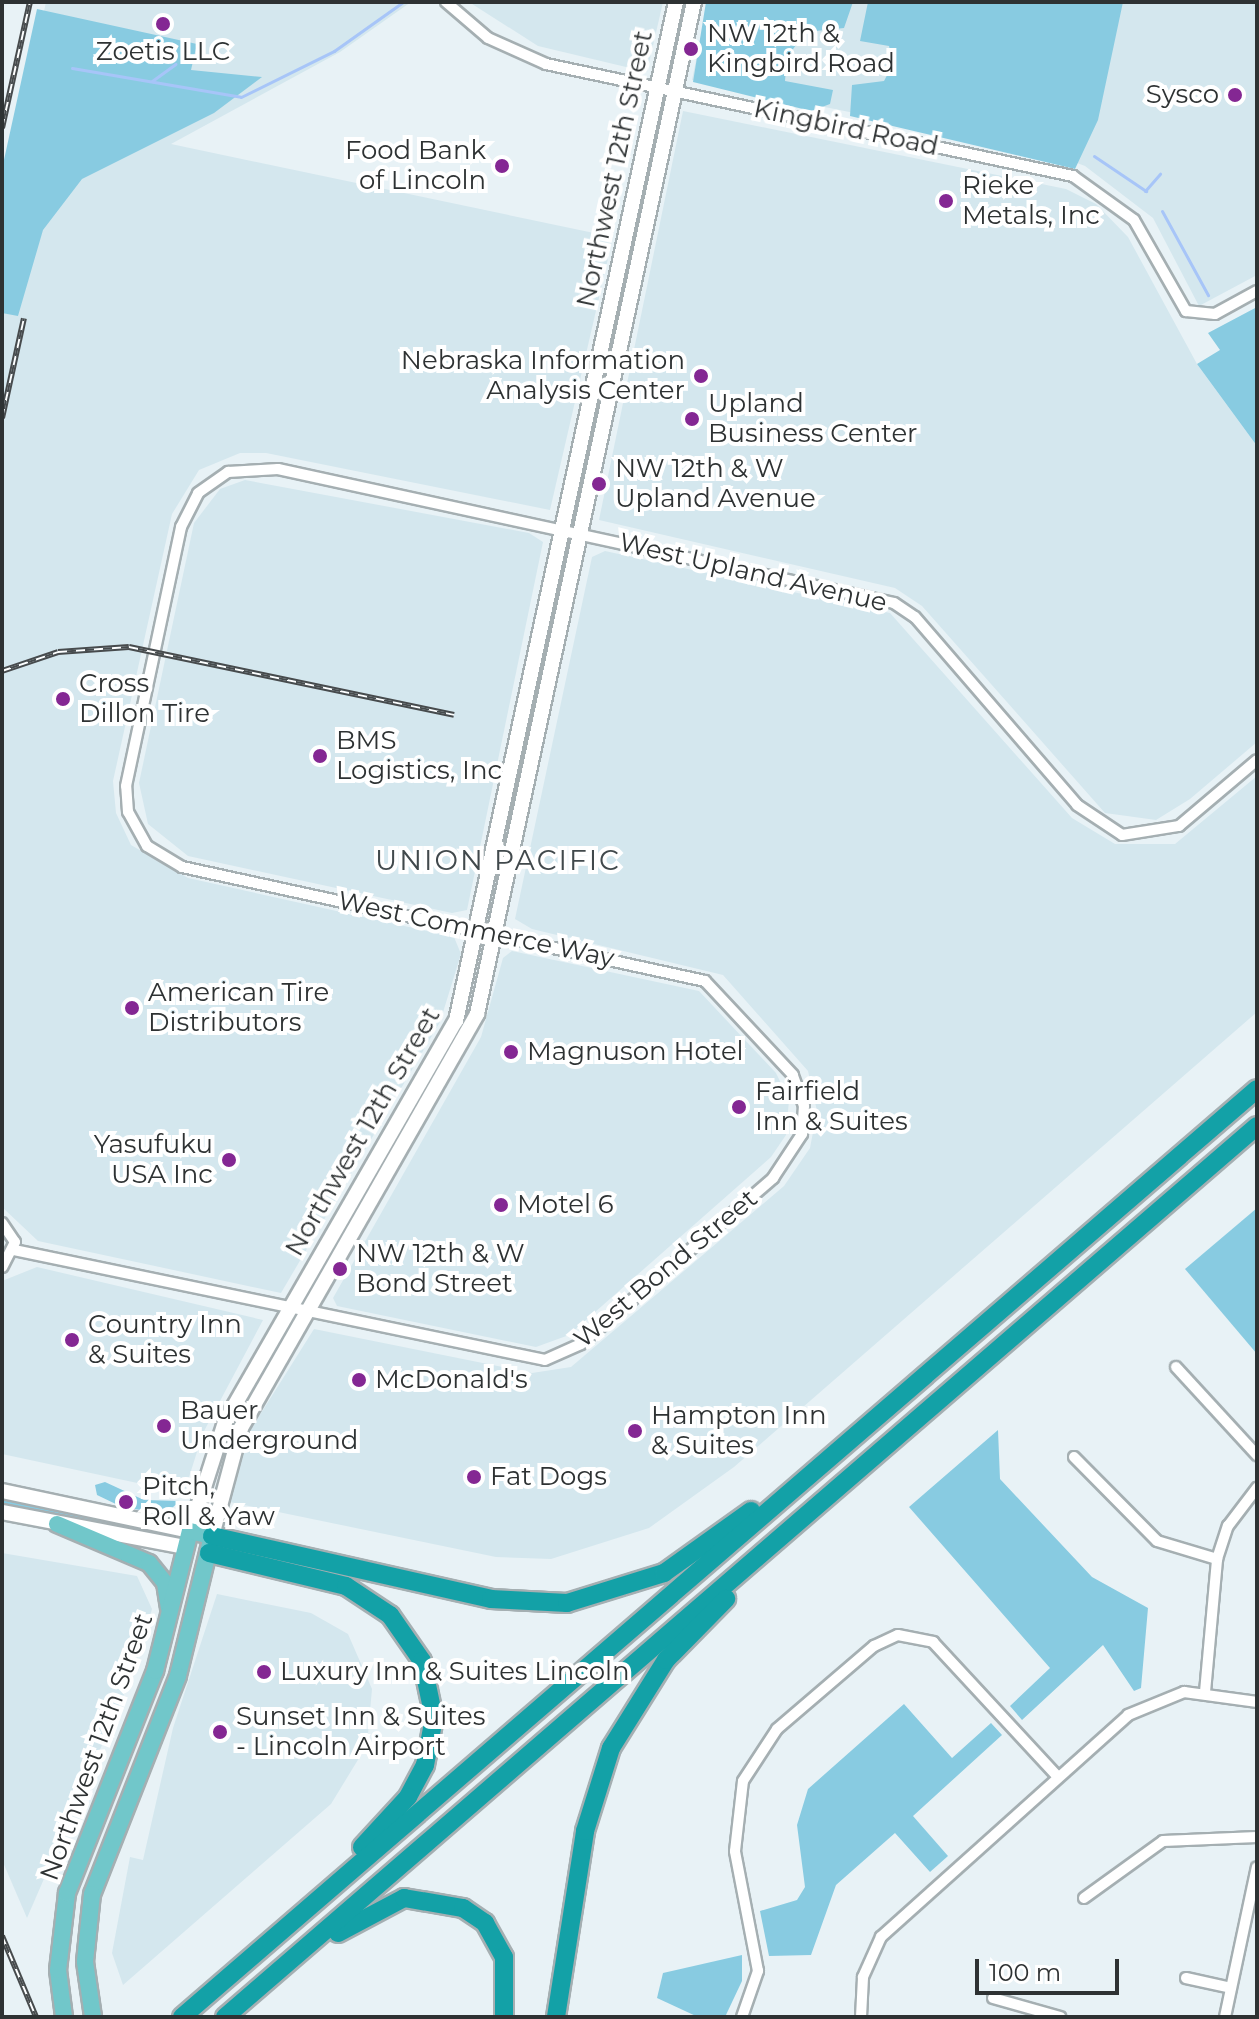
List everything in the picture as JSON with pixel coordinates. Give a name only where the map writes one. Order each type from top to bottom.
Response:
[{"type":"highway","points":[[182,2017],[1257,1089]]},
{"type":"highway","points":[[225,2017],[1257,1126]]},
{"type":"highway","points":[[210,1545],[515,1603],[593,1599],[674,1567],[863,1429]]},
{"type":"highway","points":[[556,2017],[587,1820],[622,1726],[666,1660],[883,1447]]},
{"type":"highway","points":[[210,1545],[362,1594],[413,1644],[433,1705],[430,1750],[408,1797],[259,1949]]},
{"type":"highway","points":[[257,1990],[372,1910],[429,1897],[463,1908],[493,1933],[508,1969],[504,2017]]},
{"type":"main road","name":"Northwest 12th Street","points":[[64,2017],[58,1970],[67,1893],[169,1625],[188,1539],[216,1440],[456,1021],[478,931],[676,2]]},
{"type":"main road","name":"Northwest 12th Street","points":[[93,2017],[85,1962],[92,1894],[178,1676],[235,1441],[466,1039],[495,935],[694,2]]},
{"type":"main road","points":[[2,1491],[210,1545]]},
{"type":"main road","points":[[2,1512],[57,1524],[188,1539]]},
{"type":"main road","points":[[57,1524],[149,1563],[165,1583],[169,1625]]},
{"type":"street","name":"Kingbird Road","points":[[446,2],[488,38],[525,57],[1073,176],[1128,215],[1179,303],[1199,316],[1257,291]]},
{"type":"street","name":"West Upland Avenue","points":[[126,797],[183,518],[198,493],[228,472],[268,467],[580,532],[906,609],[1077,805],[1108,830],[1165,832],[1257,760]]},
{"type":"street","name":"West Commerce Way","points":[[126,797],[139,836],[182,867],[705,981],[784,1062],[804,1106]]},
{"type":"street","name":"West Bond Street","points":[[14,1250],[522,1360],[567,1353],[785,1167],[799,1143],[804,1106]]},
{"type":"street","points":[[2,1223],[14,1250],[2,1267]]},
{"type":"street","points":[[1176,1367],[1257,1455]]},
{"type":"street","points":[[1074,1457],[1157,1541],[1217,1559]]},
{"type":"street","points":[[1205,1692],[1217,1559],[1228,1526],[1257,1488]]},
{"type":"street","points":[[742,2017],[758,1971],[735,1851],[746,1773],[777,1729],[851,1665],[884,1640],[909,1635],[944,1650],[1058,1777]]},
{"type":"street","points":[[861,2017],[863,1977],[881,1937],[1058,1777],[1146,1703],[1205,1692],[1257,1702]]},
{"type":"street","points":[[1084,1898],[1163,1841],[1257,1837]]},
{"type":"street","points":[[1225,2017],[1257,1867]]},
{"type":"street","points":[[1186,1978],[1231,1988]]},
{"type":"street","points":[[993,1998],[1060,2017]]},
{"type":"shaded area","points":[[46,2],[411,2],[340,52],[171,144],[613,237],[550,510],[266,453],[240,453],[199,470],[172,514],[113,781],[116,813],[131,845],[188,878],[454,937],[461,954],[440,1022],[281,1293],[38,1241],[2,1207],[2,211]]},
{"type":"shaded area","points":[[469,2],[663,2],[647,72],[538,46]]},
{"type":"shaded area","points":[[706,2],[853,2],[844,28],[806,32],[787,57],[785,81],[833,90],[830,104],[811,111],[693,82]]},
{"type":"shaded area","points":[[708,2],[1257,2],[1257,275],[1199,306],[1153,218],[1085,166],[1051,153],[692,80]]},
{"type":"shaded area","points":[[868,2],[1123,2],[1098,120],[1075,169],[850,116],[852,85],[884,81],[893,64],[889,46],[860,41]]},
{"type":"shaded area","points":[[37,9],[197,44],[191,70],[262,77],[214,113],[82,179],[43,230],[18,316],[2,313],[2,169]]},
{"type":"shaded area","points":[[683,111],[1066,189],[1096,204],[1128,237],[1197,364],[1257,446],[1257,742],[1190,799],[1156,820],[1105,813],[922,606],[895,588],[599,520]]},
{"type":"shaded area","points":[[631,239],[636,240],[595,428],[596,405]]},
{"type":"shaded area","points":[[1257,307],[1257,446],[1197,364],[1220,350],[1208,333]]},
{"type":"shaded area","points":[[245,480],[529,533],[543,542],[467,910],[452,913],[188,856],[148,824],[139,783],[194,523],[220,489]]},
{"type":"shaded area","points":[[605,551],[890,613],[1072,818],[1115,844],[1175,844],[1257,776],[1257,1012],[734,1467],[649,1528],[551,1559],[496,1557],[230,1502],[244,1440],[314,1329],[532,1373],[571,1367],[784,1186],[810,1148],[817,1111],[808,1071],[723,975],[532,929],[515,919],[592,557]]},
{"type":"shaded area","points":[[512,951],[699,991],[776,1073],[789,1100],[786,1135],[771,1157],[569,1335],[536,1347],[337,1306],[333,1298],[481,1037],[503,958]]},
{"type":"shaded area","points":[[1257,1208],[1257,1354],[1185,1269]]},
{"type":"shaded area","points":[[37,1267],[263,1320],[203,1433],[184,1493],[2,1454],[2,1281]]},
{"type":"shaded area","points":[[998,1430],[1000,1479],[1092,1577],[1148,1608],[1141,1688],[1134,1691],[1103,1645],[1022,1720],[1010,1706],[1050,1668],[909,1507]]},
{"type":"shaded area","points":[[105,1482],[144,1500],[180,1501],[165,1514],[122,1507],[97,1495],[95,1485]]},
{"type":"shaded area","points":[[2,1496],[158,1530],[169,1536],[2,1506]]},
{"type":"shaded area","points":[[2,1553],[137,1576],[152,1609],[134,1671],[27,1918],[2,1860]]},
{"type":"shaded area","points":[[217,1594],[311,1613],[348,1634],[372,1689],[367,1745],[331,1804],[123,1985],[112,1953],[130,1857],[143,1860],[173,1728]]},
{"type":"shaded area","points":[[904,1704],[952,1758],[991,1723],[1002,1735],[913,1816],[948,1856],[930,1872],[895,1833],[836,1885],[811,1955],[769,1956],[760,1911],[797,1900],[805,1887],[797,1825],[808,1789]]},
{"type":"shaded area","points":[[742,1955],[742,1981],[725,2017],[698,2017],[657,1998],[663,1973]]},
{"type":"waterway","points":[[72,68],[241,97],[334,51],[403,2]]},
{"type":"waterway","points":[[152,81],[175,64]]},
{"type":"waterway","points":[[1094,156],[1146,191]]},
{"type":"waterway","points":[[1145,191],[1160,174]]},
{"type":"waterway","points":[[1162,211],[1208,295]]},
{"type":"railway","points":[[2,128],[30,2]]},
{"type":"railway","points":[[2,418],[24,318]]},
{"type":"railway","points":[[2,671],[58,652],[129,647],[454,715]]},
{"type":"railway","points":[[2,1936],[36,2017]]},
{"type":"place","name":"Zoetis LLC","points":[[163,24]]},
{"type":"place","name":"NW 12th & Kingbird Road","points":[[691,49]]},
{"type":"place","name":"Sysco","points":[[1235,95]]},
{"type":"place","name":"Food Bank of Lincoln","points":[[502,166]]},
{"type":"place","name":"Rieke Metals, Inc","points":[[946,201]]},
{"type":"place","name":"Nebraska Information Analysis Center","points":[[701,376]]},
{"type":"place","name":"Upland Business Center","points":[[692,419]]},
{"type":"place","name":"NW 12th & W Upland Avenue","points":[[599,484]]},
{"type":"place","name":"Cross Dillon Tire","points":[[63,699]]},
{"type":"place","name":"BMS Logistics, Inc","points":[[320,756]]},
{"type":"place","name":"American Tire Distributors","points":[[132,1008]]},
{"type":"place","name":"Magnuson Hotel","points":[[511,1052]]},
{"type":"place","name":"Fairfield Inn & Suites","points":[[739,1107]]},
{"type":"place","name":"Yasufuku USA Inc","points":[[229,1160]]},
{"type":"place","name":"Motel 6","points":[[501,1205]]},
{"type":"place","name":"NW 12th & W Bond Street","points":[[340,1269]]},
{"type":"place","name":"Country Inn & Suites","points":[[72,1340]]},
{"type":"place","name":"McDonald's","points":[[359,1380]]},
{"type":"place","name":"Bauer Underground","points":[[164,1426]]},
{"type":"place","name":"Hampton Inn & Suites","points":[[635,1431]]},
{"type":"place","name":"Fat Dogs","points":[[474,1477]]},
{"type":"place","name":"Pitch, Roll & Yaw","points":[[126,1502]]},
{"type":"place","name":"Luxury Inn & Suites Lincoln","points":[[264,1672]]},
{"type":"place","name":"Sunset Inn & Suites - Lincoln Airport","points":[[220,1732]]},
{"type":"district","name":"UNION PACIFIC","points":[[498,860]]}]
